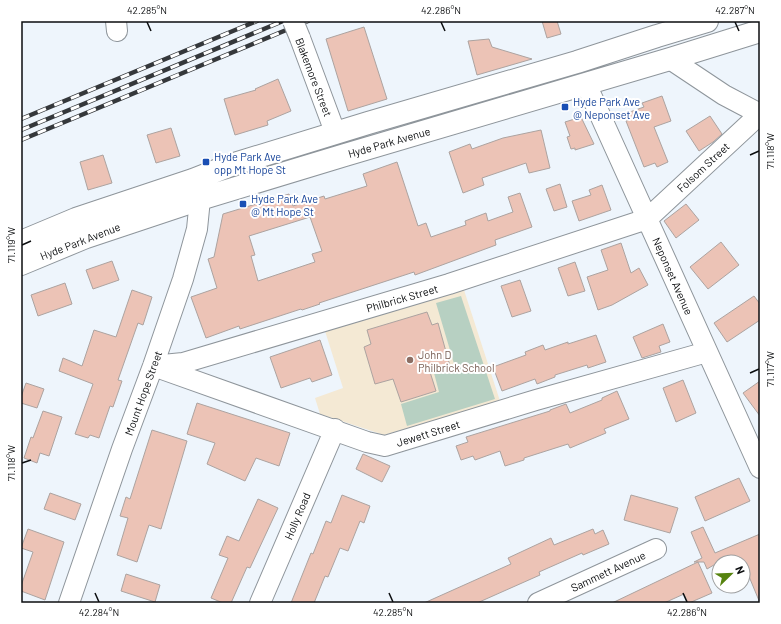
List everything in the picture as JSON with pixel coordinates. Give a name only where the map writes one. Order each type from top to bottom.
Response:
[{"type":"main road","name":"Hyde Park Avenue","points":[[21,264],[197,189],[231,165],[335,132],[577,62],[707,21]]},
{"type":"main road","name":"Hyde Park Avenue","points":[[21,242],[76,219],[345,155],[760,31]]},
{"type":"main road","points":[[335,132],[345,155]]},
{"type":"street","name":"Blakemore Street","points":[[296,29],[335,132]]},
{"type":"street","points":[[670,59],[724,95],[760,114]]},
{"type":"street","name":"Neponset Avenue","points":[[586,84],[760,468]]},
{"type":"street","name":"Folsom Street","points":[[647,219],[760,114]]},
{"type":"street","name":"Mount Hope Street","points":[[69,603],[122,449],[153,366],[195,237],[197,189]]},
{"type":"street","name":"Philbrick Street","points":[[153,366],[183,363],[427,291],[647,219]]},
{"type":"street","name":"Jewett Street","points":[[153,366],[367,442],[385,446],[536,400],[707,352]]},
{"type":"street","name":"Holly Road","points":[[260,603],[334,430]]},
{"type":"street","name":"Sammett Avenue","points":[[538,603],[656,549]]},
{"type":"shaded area","name":"John D Philbrick School","points":[[464,290],[500,401],[384,435],[320,414],[315,398],[343,388],[325,331]]},
{"type":"green space","points":[[461,296],[495,399],[407,426],[401,404],[439,392],[434,373],[455,367],[436,303]]},
{"type":"building","points":[[542,21],[557,21],[561,34],[547,38]]},
{"type":"building","points":[[364,27],[387,99],[348,111],[326,39]]},
{"type":"building","points":[[489,39],[492,47],[532,59],[477,75],[468,41]]},
{"type":"building","points":[[278,79],[291,111],[267,121],[268,125],[235,135],[224,99],[256,90],[255,89]]},
{"type":"building","points":[[662,96],[671,121],[654,127],[668,162],[657,167],[655,163],[644,167],[626,121],[630,120],[627,113],[644,107],[642,103]]},
{"type":"building","points":[[710,116],[722,134],[699,151],[686,131]]},
{"type":"building","points":[[581,117],[594,144],[575,150],[575,148],[571,149],[567,137],[570,136],[565,122]]},
{"type":"building","points":[[171,128],[180,156],[156,163],[147,135]]},
{"type":"building","points":[[541,130],[550,168],[529,173],[526,163],[482,178],[484,185],[463,193],[449,152],[470,144],[472,149],[503,138]]},
{"type":"building","points":[[103,155],[112,183],[88,190],[80,162]]},
{"type":"building","points":[[397,162],[418,226],[426,223],[431,237],[466,225],[465,221],[486,213],[488,221],[513,212],[508,197],[520,193],[532,227],[495,240],[496,245],[415,275],[414,272],[302,310],[301,309],[240,329],[239,326],[206,338],[191,297],[217,288],[208,259],[214,257],[223,214],[289,194],[293,206],[324,196],[325,199],[367,186],[363,174]],"holes":[[[310,217],[322,251],[312,254],[315,262],[258,281],[251,256],[255,255],[249,236]]]},
{"type":"building","points":[[560,184],[567,207],[554,211],[546,189]]},
{"type":"building","points":[[602,185],[611,210],[579,221],[572,201],[591,195],[589,190]]},
{"type":"building","points":[[686,204],[699,220],[676,238],[664,221]]},
{"type":"building","points":[[721,242],[739,265],[708,289],[690,267]]},
{"type":"building","points":[[621,243],[631,273],[639,268],[648,285],[612,305],[598,310],[587,277],[608,270],[601,250]]},
{"type":"building","points":[[112,261],[119,280],[93,289],[86,270]]},
{"type":"building","points":[[575,262],[585,291],[568,296],[558,268]]},
{"type":"building","points":[[520,280],[531,311],[512,317],[501,286]]},
{"type":"building","points":[[65,283],[72,304],[38,316],[31,295]]},
{"type":"building","points":[[132,290],[152,297],[143,325],[138,323],[118,380],[122,381],[113,407],[110,406],[99,438],[90,435],[88,438],[75,434],[93,384],[59,371],[63,358],[82,366],[94,330],[116,337]]},
{"type":"building","points":[[754,296],[760,304],[760,320],[727,342],[714,323]]},
{"type":"building","points":[[427,312],[432,325],[438,323],[450,366],[430,372],[436,391],[401,402],[393,379],[375,384],[364,347],[371,344],[367,330]]},
{"type":"building","points":[[663,324],[670,342],[659,346],[661,352],[642,358],[633,337]]},
{"type":"building","points":[[596,335],[606,362],[588,368],[587,365],[555,375],[555,377],[537,384],[535,379],[502,391],[493,367],[526,355],[525,352],[543,345],[545,350]]},
{"type":"building","points":[[320,340],[332,375],[312,382],[310,378],[281,388],[270,357]]},
{"type":"building","points":[[683,380],[696,413],[676,422],[663,388]]},
{"type":"building","points":[[760,381],[760,416],[743,393]]},
{"type":"building","points":[[26,383],[44,389],[37,408],[21,403],[21,397]]},
{"type":"building","points":[[617,391],[629,419],[604,429],[606,433],[570,448],[568,444],[524,458],[524,460],[505,466],[500,451],[475,460],[473,456],[461,460],[456,446],[468,442],[466,437],[550,411],[566,404],[570,413],[602,400],[602,398]]},
{"type":"building","points":[[197,403],[290,433],[279,466],[256,458],[245,481],[207,464],[215,443],[187,434]]},
{"type":"building","points":[[43,411],[62,417],[49,456],[40,453],[37,463],[24,458],[31,437],[33,438]]},
{"type":"building","points":[[152,430],[187,441],[161,529],[149,525],[137,562],[117,555],[128,518],[120,516],[126,497],[130,499]]},
{"type":"building","points":[[363,454],[390,466],[382,482],[356,469]]},
{"type":"building","points":[[739,478],[750,501],[705,521],[695,497]]},
{"type":"building","points":[[50,493],[81,504],[75,520],[44,509]]},
{"type":"building","points":[[342,495],[370,506],[364,523],[360,521],[348,551],[340,548],[328,577],[325,576],[314,603],[291,603],[311,553],[313,554],[326,521],[331,523]]},
{"type":"building","points":[[631,495],[678,508],[670,533],[624,520]]},
{"type":"building","points":[[258,499],[278,508],[250,568],[247,567],[231,603],[223,603],[211,598],[228,558],[219,555],[227,536],[239,541]]},
{"type":"building","points":[[703,527],[715,553],[760,534],[760,603],[751,581],[751,554],[711,554],[711,567],[707,569],[704,562],[694,562],[702,558],[691,532]]},
{"type":"building","points":[[28,529],[64,542],[45,600],[21,591],[21,586],[33,552],[21,548]]},
{"type":"building","points":[[593,529],[595,534],[603,530],[609,544],[583,555],[582,553],[539,572],[540,575],[477,603],[424,603],[511,564],[508,558],[551,538],[554,545]]},
{"type":"building","points":[[698,562],[711,591],[711,593],[689,603],[684,594],[664,603],[612,603]]},
{"type":"building","points":[[126,574],[160,585],[155,602],[121,591]]},
{"type":"railway","points":[[21,119],[257,21]]},
{"type":"railway","points":[[21,130],[283,21]]},
{"type":"railway","points":[[21,140],[308,21]]},
{"type":"place","name":"Hyde Park Ave @ Neponset Ave","points":[[565,107]]},
{"type":"place","name":"Hyde Park Ave opp Mt Hope St","points":[[206,162]]},
{"type":"place","name":"Hyde Park Ave @ Mt Hope St","points":[[243,204]]},
{"type":"place","name":"John D Philbrick School","points":[[410,360]]}]
